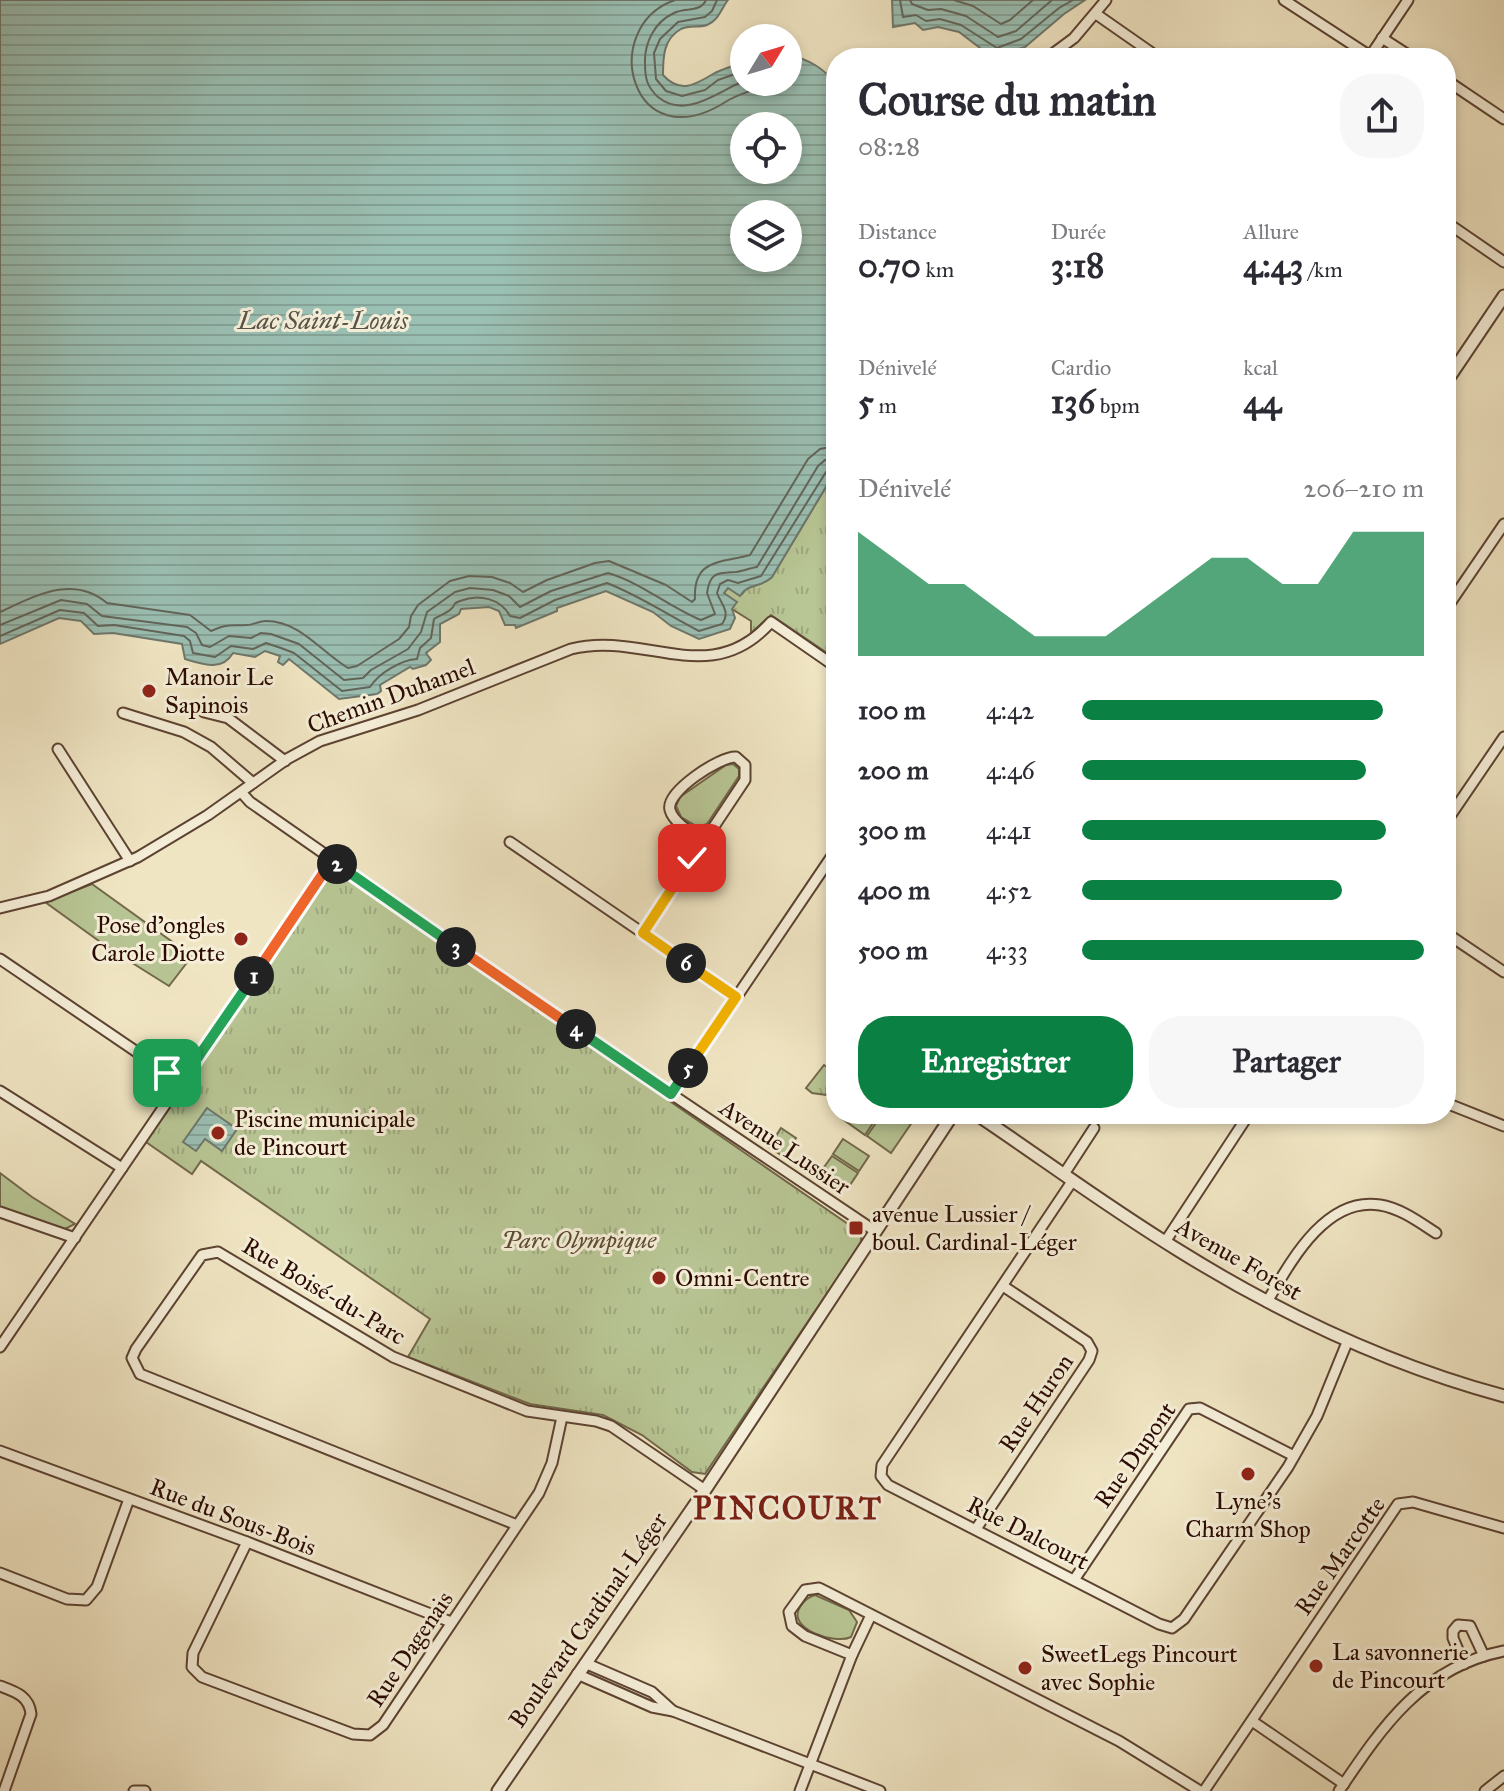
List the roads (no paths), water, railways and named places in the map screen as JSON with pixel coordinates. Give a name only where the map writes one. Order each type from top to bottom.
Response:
[{"type":"street","points":[[1060,48],[1074,38],[1106,0]]},
{"type":"street","points":[[1284,0],[1356,48]]},
{"type":"street","points":[[1375,48],[1408,0]]},
{"type":"street","points":[[1096,14],[1145,48]]},
{"type":"street","points":[[1382,38],[1398,48]]},
{"type":"street","points":[[1456,87],[1504,119]]},
{"type":"street","points":[[1456,229],[1504,262]]},
{"type":"street","points":[[1456,367],[1504,296]]},
{"type":"street","points":[[1456,594],[1504,524]]},
{"type":"street","name":"Chemin Duhamel","points":[[0,908],[50,896],[130,861],[171,839],[285,761],[330,737],[418,710],[571,649],[596,644],[623,645],[678,656],[703,657],[721,654],[751,641],[771,622],[826,660]]},
{"type":"street","points":[[204,712],[228,718],[285,761]]},
{"type":"street","points":[[123,713],[184,732],[211,747],[253,783]]},
{"type":"street","points":[[1456,807],[1504,737]]},
{"type":"street","points":[[58,749],[130,861]]},
{"type":"street","points":[[643,933],[745,780],[745,765],[736,757],[721,760],[671,798],[669,809],[675,819],[704,840]]},
{"type":"street","name":"Avenue Lussier","points":[[241,792],[250,802],[332,860],[875,1231]]},
{"type":"street","points":[[510,842],[736,997]]},
{"type":"street","points":[[0,1347],[5,1332],[75,1238],[332,860]]},
{"type":"street","points":[[671,1094],[826,865]]},
{"type":"street","points":[[1456,940],[1504,972]]},
{"type":"street","points":[[0,959],[181,1082]]},
{"type":"street","points":[[0,1091],[122,1168]]},
{"type":"street","points":[[1456,1107],[1504,1126]]},
{"type":"street","name":"Boulevard Cardinal-Léger","points":[[498,1791],[705,1490],[946,1124]]},
{"type":"street","name":"Avenue Forest","points":[[991,1124],[1165,1242],[1267,1302],[1348,1340],[1436,1375],[1504,1396]]},
{"type":"street","points":[[1165,1242],[1242,1124]]},
{"type":"street","name":"Rue Dalcourt","points":[[1094,1128],[1069,1177],[1003,1286],[880,1470],[883,1481],[1159,1624],[1178,1626],[1294,1456],[1317,1416],[1348,1340]]},
{"type":"street","points":[[1267,1302],[1303,1245],[1348,1208],[1371,1204],[1390,1208],[1436,1233]]},
{"type":"street","points":[[0,1212],[75,1238]]},
{"type":"street","name":"Rue Boisé-du-Parc","points":[[517,1525],[140,1374],[132,1358],[136,1349],[202,1255],[209,1251],[218,1252],[393,1357],[506,1404],[611,1426],[705,1490]]},
{"type":"street","name":"Rue Huron","points":[[976,1529],[1089,1360],[1092,1351],[1087,1342],[1003,1286]]},
{"type":"street","name":"Rue Dupont","points":[[1074,1580],[1189,1409],[1200,1408],[1294,1456]]},
{"type":"street","name":"Rue Dagenais","points":[[247,1542],[193,1653],[192,1667],[202,1677],[366,1736],[374,1733],[383,1725],[546,1478],[562,1417]]},
{"type":"street","name":"Rue du Sous-Bois","points":[[0,1451],[247,1542],[451,1622]]},
{"type":"street","points":[[0,1573],[67,1599],[86,1600],[97,1587],[129,1499]]},
{"type":"street","name":"Rue Marcotte","points":[[1202,1791],[1398,1504],[1413,1502],[1504,1528]]},
{"type":"street","points":[[852,1655],[792,1626],[789,1612],[805,1590],[819,1588],[1119,1741],[1202,1791]]},
{"type":"street","points":[[800,1791],[852,1655],[871,1615]]},
{"type":"street","points":[[1464,1664],[1453,1635],[1455,1628],[1462,1624],[1473,1630],[1484,1656]]},
{"type":"street","points":[[1252,1721],[1341,1788],[1377,1735],[1402,1706],[1422,1689],[1464,1664],[1504,1651]]},
{"type":"street","points":[[585,1663],[652,1692],[673,1711]]},
{"type":"street","points":[[577,1674],[652,1707],[673,1711],[880,1791]]},
{"type":"street","points":[[0,1686],[24,1697],[30,1704],[31,1714],[4,1791]]},
{"type":"street","points":[[1485,1791],[1504,1776]]},
{"type":"street","points":[[134,1791],[145,1791]]},
{"type":"water","name":"Lac Saint-Louis","points":[[0,0],[728,0],[711,23],[684,28],[671,38],[665,49],[663,69],[663,75],[669,81],[688,86],[730,67],[730,96],[802,96],[802,59],[826,73],[826,487],[772,577],[747,589],[740,596],[728,588],[724,593],[737,602],[732,609],[735,618],[730,629],[699,639],[671,626],[653,612],[606,591],[557,608],[557,611],[516,628],[515,625],[505,625],[499,611],[489,607],[461,609],[459,614],[440,624],[440,642],[426,653],[431,660],[426,665],[410,667],[380,685],[381,691],[377,694],[339,699],[289,659],[283,665],[278,662],[280,656],[265,651],[255,657],[233,653],[223,663],[205,664],[185,659],[182,644],[113,633],[94,634],[81,621],[59,618],[0,644]]},
{"type":"water","points":[[892,0],[1085,0],[1022,48],[980,48],[959,32],[938,27],[923,30],[915,23],[893,27]]},
{"type":"water","points":[[207,1108],[237,1129],[222,1151],[205,1139],[196,1151],[183,1142]]},
{"type":"place","name":"Manoir Le Sapinois","points":[[149,691]]},
{"type":"place","name":"Pose d'ongles Carole Diotte","points":[[241,939]]},
{"type":"place","name":"Piscine municipale de Pincourt","points":[[218,1133]]},
{"type":"place","name":"avenue Lussier / boul. Cardinal-Léger","points":[[856,1228]]},
{"type":"place","name":"Omni-Centre","points":[[659,1278]]},
{"type":"place","name":"Lyne's Charm Shop","points":[[1248,1474]]},
{"type":"place","name":"La savonnerie de Pincourt","points":[[1316,1666]]},
{"type":"place","name":"SweetLegs Pincourt avec Sophie","points":[[1025,1668]]},
{"type":"district","name":"PINCOURT","points":[[788,1508]]},
{"type":"park label","name":"Parc Olympique","points":[[579,1240]]}]
